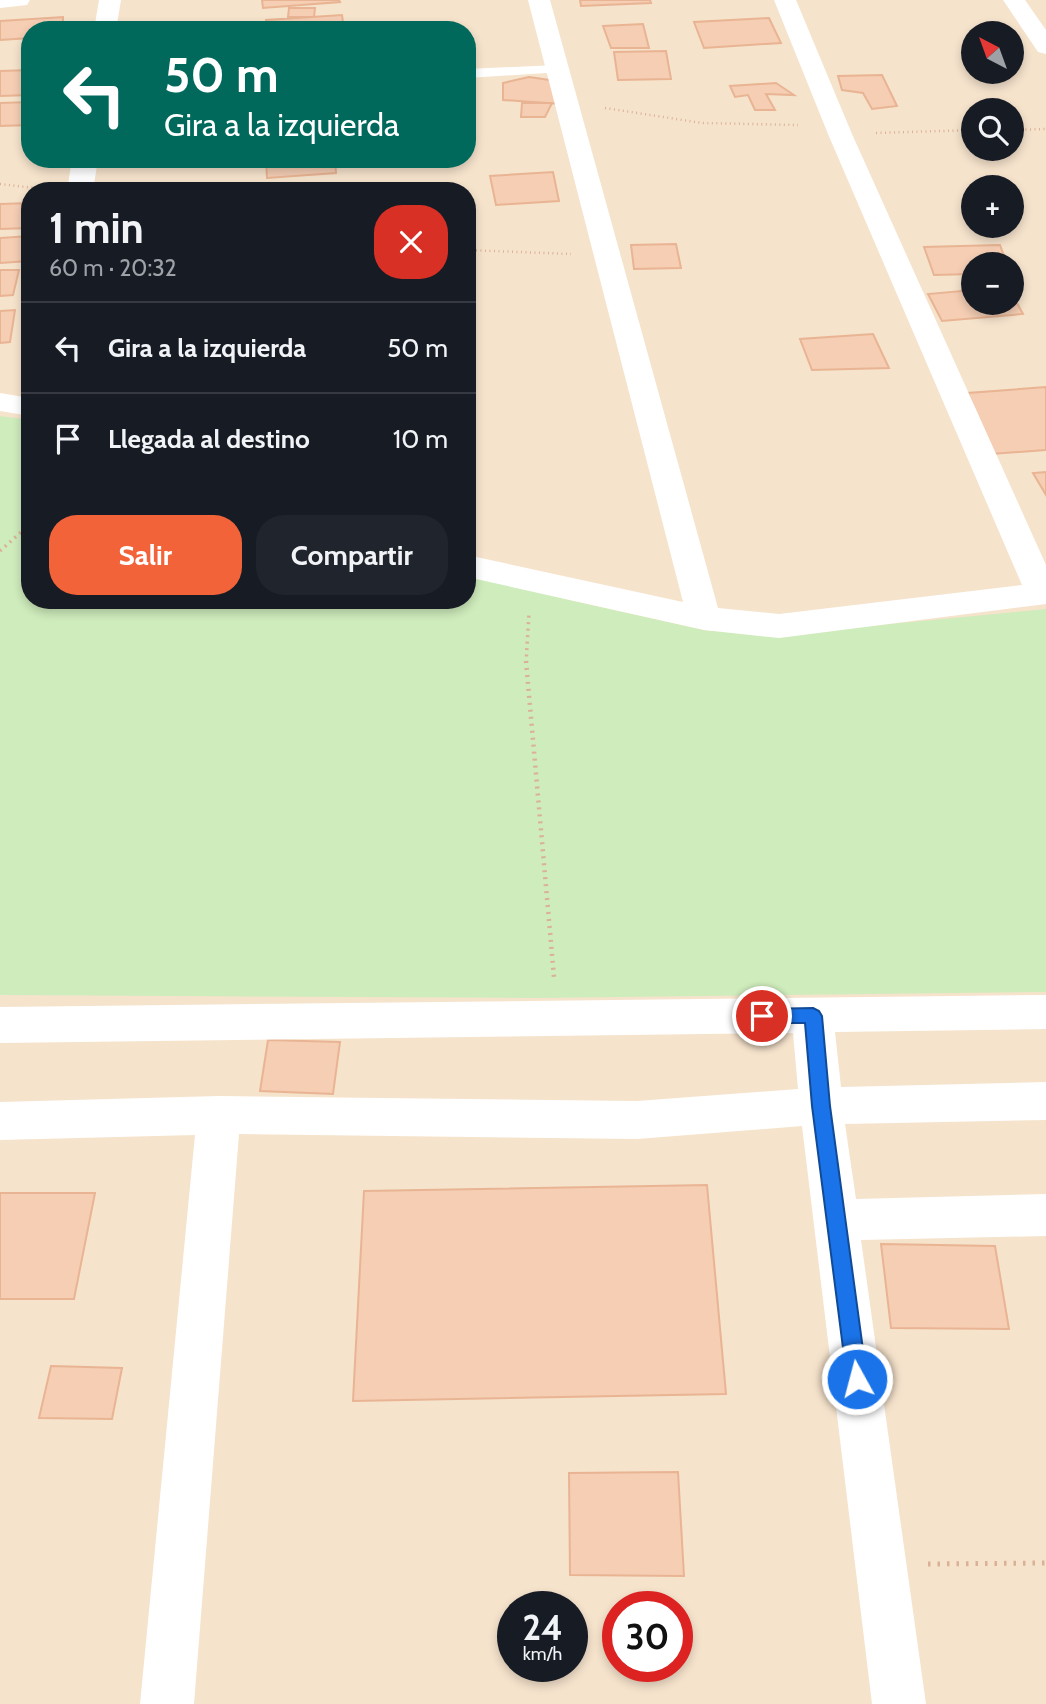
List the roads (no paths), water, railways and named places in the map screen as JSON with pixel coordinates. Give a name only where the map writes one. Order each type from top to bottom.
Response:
[{"type":"street","points":[[0,1],[19,0]]},
{"type":"street","points":[[106,21],[110,0]]},
{"type":"street","points":[[539,0],[704,618]]},
{"type":"street","points":[[476,568],[704,618],[779,626],[1044,593],[840,134],[785,0]]},
{"type":"street","points":[[1014,0],[1046,47]]},
{"type":"street","points":[[0,401],[21,405]]},
{"type":"street","points":[[0,1025],[1046,1012]]},
{"type":"street","points":[[813,1016],[821,1106],[899,1704]]},
{"type":"street","points":[[0,1121],[219,1115],[637,1120],[821,1106],[1046,1101]]},
{"type":"street","points":[[167,1704],[219,1115]]},
{"type":"street","points":[[837,1220],[1046,1215]]},
{"type":"lane","points":[[476,74],[557,69]]}]
